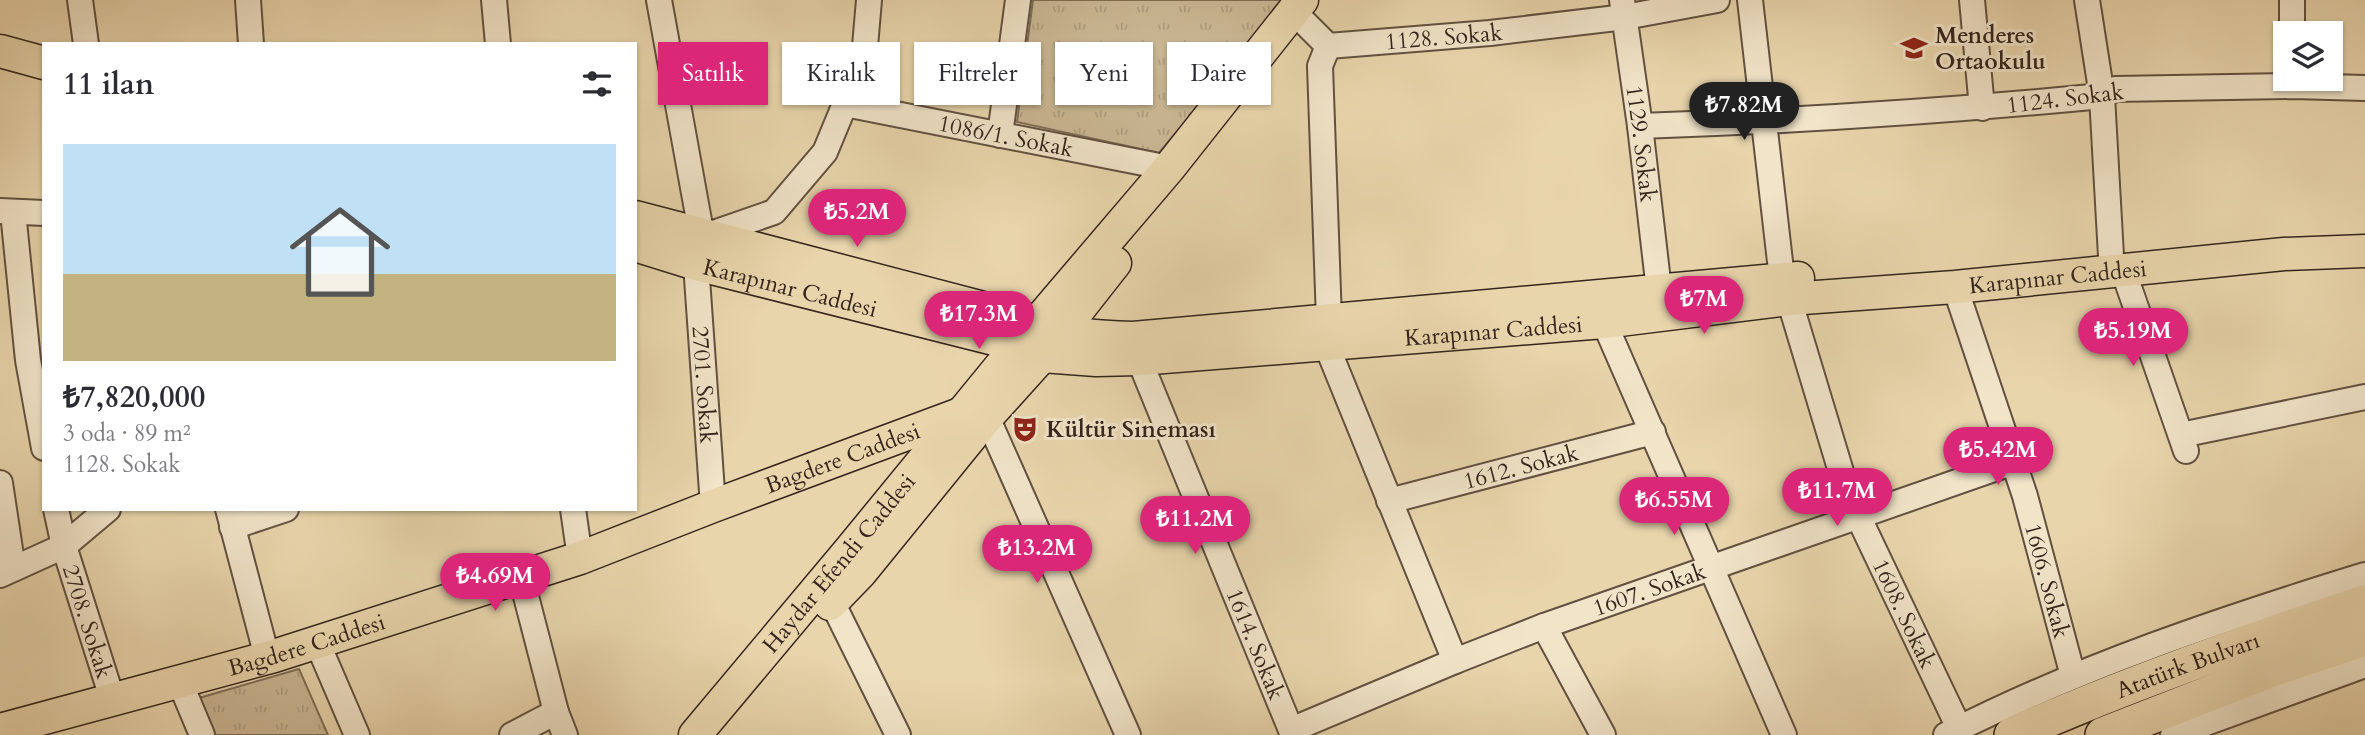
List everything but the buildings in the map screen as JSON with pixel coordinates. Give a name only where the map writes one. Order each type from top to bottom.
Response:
[{"type":"highway","name":"Atatürk Bulvarı","points":[[2012,735],[2064,712],[2245,643],[2365,603]]},
{"type":"highway","name":"Atatürk Bulvarı","points":[[2103,735],[2272,669],[2365,659]]},
{"type":"main road","name":"Haydar Efendi Caddesi","points":[[1039,339],[1169,169],[1310,7]]},
{"type":"main road","name":"Haydar Efendi Caddesi","points":[[695,735],[1039,339],[1185,177],[1310,7]]},
{"type":"main road","points":[[0,51],[42,62]]},
{"type":"main road","points":[[0,69],[42,80]]},
{"type":"main road","name":"Karapınar Caddesi","points":[[637,219],[699,251]]},
{"type":"main road","name":"Karapınar Caddesi","points":[[637,245],[699,251],[1039,339],[1097,360],[1139,359],[1659,290],[1955,287],[2117,263],[2365,236]]},
{"type":"main road","name":"Karapınar Caddesi","points":[[1039,339],[1604,322],[1785,289],[2117,263],[2365,251]]},
{"type":"main road","name":"Haydar Efendi Caddesi","points":[[717,735],[861,572],[975,415]]},
{"type":"main road","name":"Bagdere Caddesi","points":[[6,731],[112,698],[317,642],[580,558],[713,506],[975,415]]},
{"type":"street","points":[[79,0],[86,42]]},
{"type":"street","points":[[248,0],[251,42]]},
{"type":"street","points":[[494,0],[498,42]]},
{"type":"street","name":"2701. Sokak","points":[[659,0],[699,251],[713,506]]},
{"type":"street","points":[[865,42],[869,0]]},
{"type":"street","points":[[1000,135],[1018,0]]},
{"type":"street","name":"1128. Sokak","points":[[1328,46],[1490,33],[1623,9],[1717,0]]},
{"type":"street","points":[[1750,0],[1785,289]]},
{"type":"street","points":[[1972,0],[1982,108]]},
{"type":"street","points":[[2087,0],[2102,96],[2117,263],[2183,443],[2365,397]]},
{"type":"street","points":[[2292,0],[2292,21]]},
{"type":"street","points":[[1310,7],[1328,46],[1320,66],[1327,332],[1390,501],[1455,661]]},
{"type":"street","name":"1129. Sokak","points":[[1623,9],[1659,290]]},
{"type":"street","name":"1124. Sokak","points":[[1640,127],[1982,108],[2102,96],[2115,89],[2273,83]]},
{"type":"street","name":"1124. Sokak","points":[[2343,86],[2365,88]]},
{"type":"street","points":[[699,251],[774,212],[825,152],[845,105]]},
{"type":"street","name":"1086/1. Sokak","points":[[850,105],[1169,169]]},
{"type":"street","points":[[42,213],[7,212],[42,438]]},
{"type":"street","name":"1606. Sokak","points":[[1955,287],[2025,496],[2073,676]]},
{"type":"street","name":"1608. Sokak","points":[[1785,289],[1848,495],[1953,732]]},
{"type":"street","points":[[1604,322],[1784,735]]},
{"type":"street","name":"1614. Sokak","points":[[1139,359],[1292,733]]},
{"type":"street","points":[[975,415],[1128,735]]},
{"type":"street","name":"1612. Sokak","points":[[1390,501],[1653,432]]},
{"type":"street","name":"1607. Sokak","points":[[1292,733],[1455,661],[1544,626],[2014,462]]},
{"type":"street","points":[[0,484],[6,572],[64,546],[106,511]]},
{"type":"street","name":"2708. Sokak","points":[[56,511],[64,546],[112,698]]},
{"type":"street","points":[[267,657],[230,518],[274,511]]},
{"type":"street","points":[[573,511],[580,558]]},
{"type":"street","points":[[1953,732],[2073,676],[2242,613],[2365,575]]},
{"type":"street","points":[[521,577],[556,712],[565,735]]},
{"type":"street","points":[[832,602],[898,735]]},
{"type":"street","points":[[1544,626],[1603,735]]},
{"type":"street","points":[[317,642],[356,735]]},
{"type":"street","points":[[2173,735],[2365,659]]},
{"type":"street","points":[[179,680],[202,735]]},
{"type":"street","points":[[512,735],[556,712]]},
{"type":"green space","points":[[1033,0],[1287,0],[1252,42],[1167,42],[1167,105],[1199,105],[1159,153],[1017,122],[1019,105],[1041,105],[1041,42],[1027,42]]},
{"type":"green space","points":[[299,669],[328,735],[215,735],[199,698]]},
{"type":"place","name":"Menderes Ortaokulu","points":[[1914,48]]},
{"type":"place","name":"Kültür Sineması","points":[[1025,429]]}]
